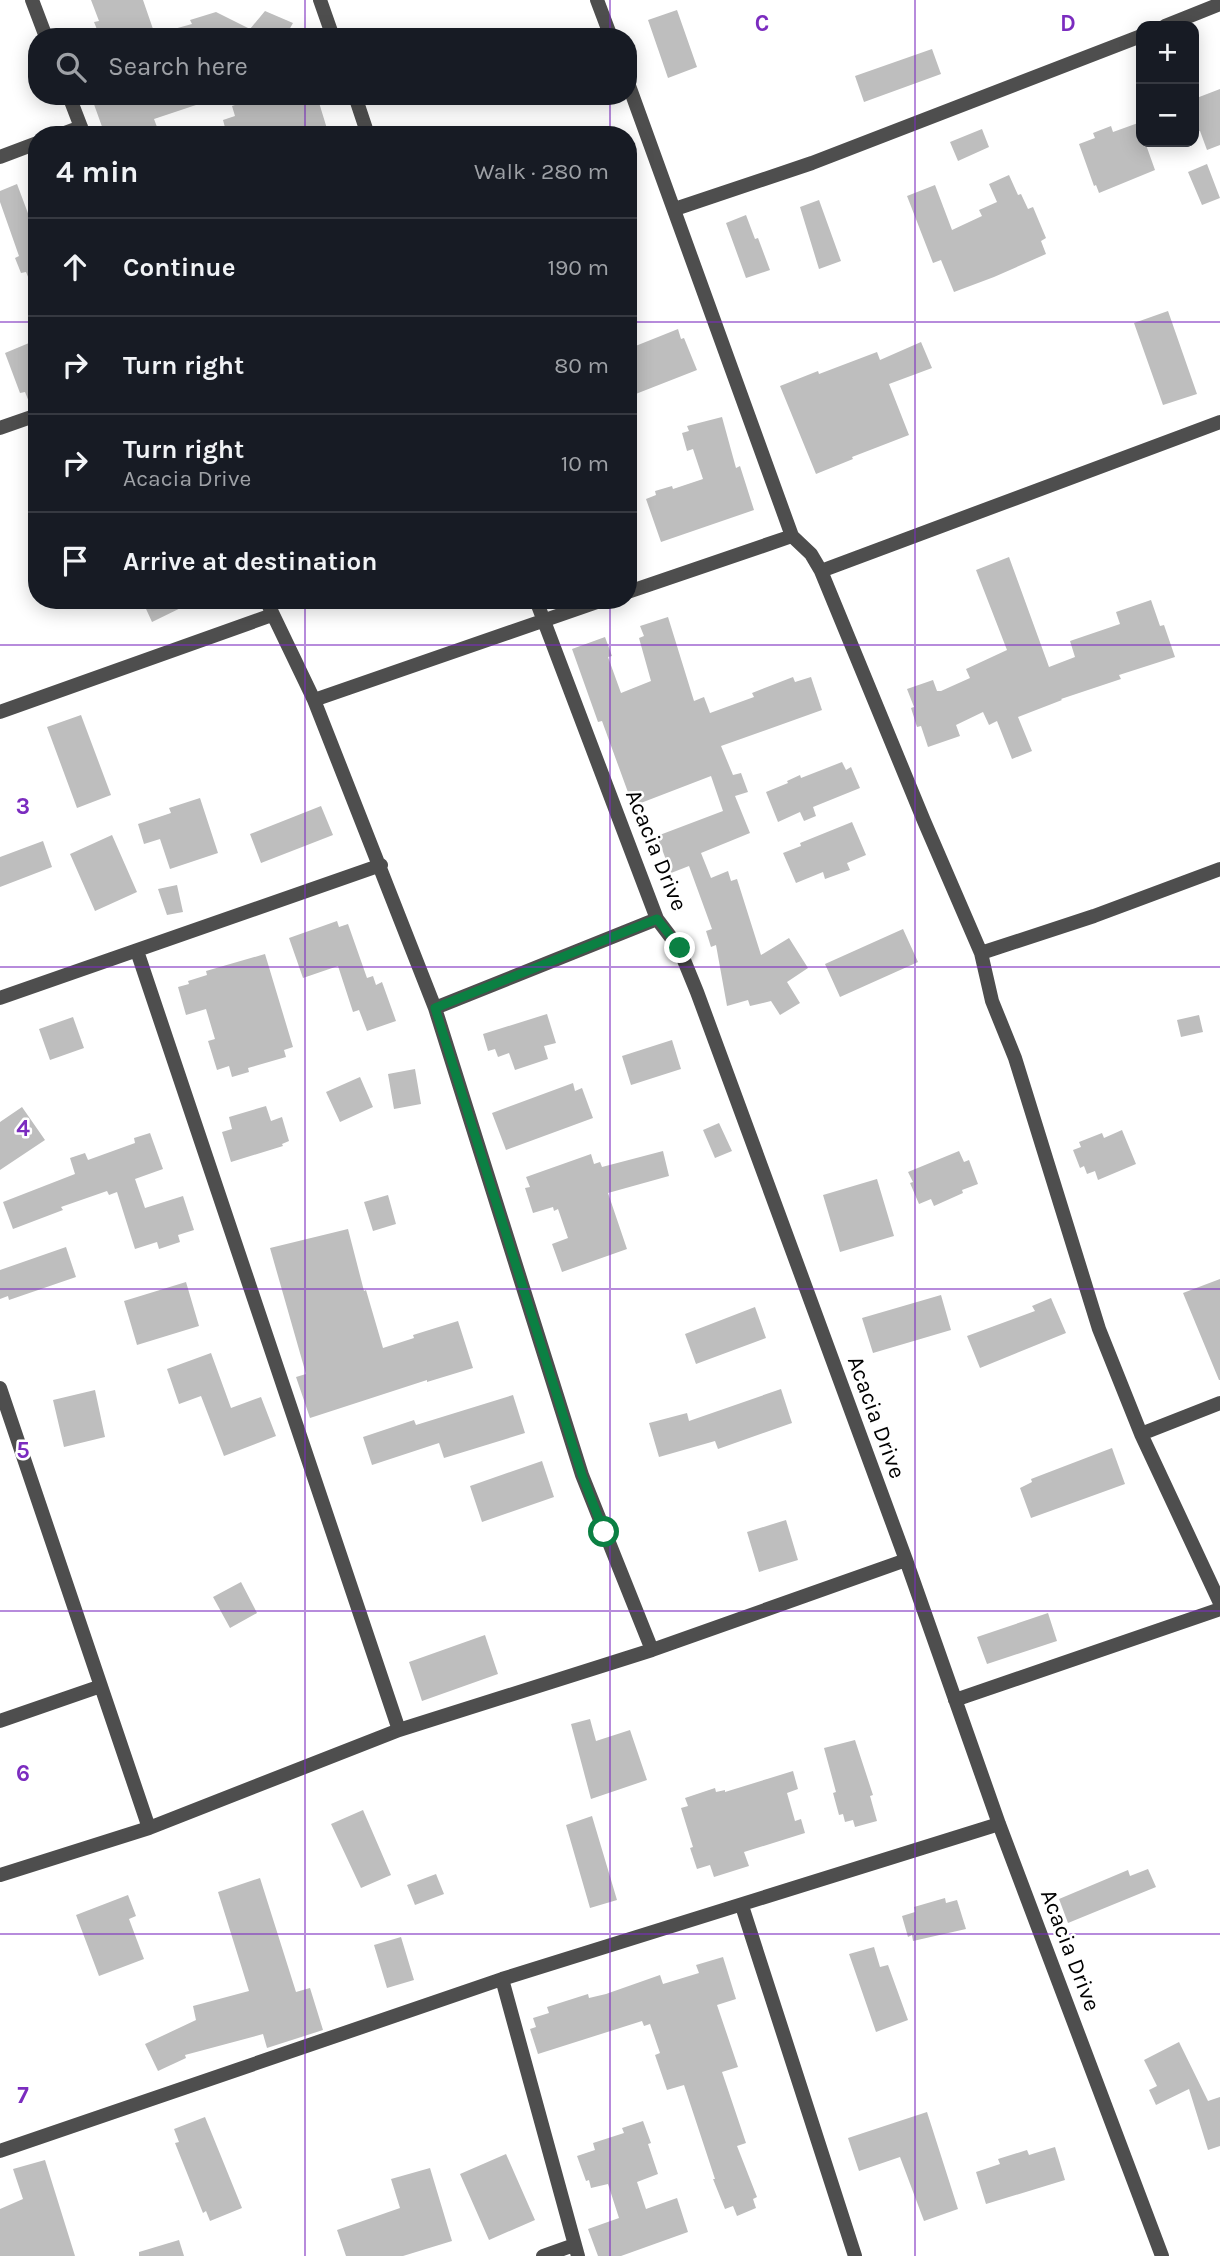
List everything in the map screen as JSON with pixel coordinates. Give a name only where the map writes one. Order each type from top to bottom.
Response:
[{"type":"street","points":[[32,0],[43,28]]},
{"type":"street","points":[[320,0],[330,28]]},
{"type":"street","points":[[597,0],[608,28]]},
{"type":"street","points":[[1178,21],[1220,4]]},
{"type":"street","points":[[675,209],[812,163],[1136,38]]},
{"type":"street","points":[[72,105],[80,126]]},
{"type":"street","points":[[358,105],[366,126]]},
{"type":"street","points":[[636,105],[792,537],[811,554],[821,571],[981,953],[992,1001],[1015,1058],[1099,1329],[1141,1434],[1220,1606],[955,1700]]},
{"type":"street","points":[[0,157],[28,146]]},
{"type":"street","points":[[0,428],[28,418]]},
{"type":"street","points":[[821,571],[1220,422]]},
{"type":"street","points":[[637,589],[792,537]]},
{"type":"street","points":[[270,609],[314,700],[435,1008],[582,1475],[652,1650]]},
{"type":"street","name":"Acacia Drive","points":[[540,609],[657,919],[680,948],[697,992],[906,1560],[999,1824],[1162,2256]]},
{"type":"street","points":[[314,700],[576,609]]},
{"type":"street","points":[[0,712],[272,615]]},
{"type":"street","points":[[0,999],[381,865]]},
{"type":"street","points":[[981,953],[1094,916],[1220,869]]},
{"type":"street","points":[[435,1008],[657,919]]},
{"type":"street","points":[[137,951],[399,1730]]},
{"type":"street","points":[[0,1388],[149,1828]]},
{"type":"street","points":[[1141,1434],[1220,1403]]},
{"type":"street","points":[[0,1875],[149,1828],[399,1730],[652,1650],[906,1560]]},
{"type":"street","points":[[0,1721],[101,1686]]},
{"type":"street","points":[[0,2151],[502,1979],[999,1824]]},
{"type":"street","points":[[741,1906],[855,2256]]},
{"type":"street","points":[[502,1979],[576,2250],[543,2256]]},
{"type":"building","points":[[91,0],[143,0],[153,28],[96,28],[94,22],[99,21]]},
{"type":"building","points":[[677,10],[697,67],[668,78],[648,20]]},
{"type":"building","points":[[265,11],[293,23],[290,28],[251,28]]},
{"type":"building","points":[[216,12],[248,28],[178,28],[192,24],[190,20]]},
{"type":"building","points":[[932,49],[941,74],[864,102],[855,76]]},
{"type":"building","points":[[1220,89],[1220,145],[1207,150],[1199,131],[1199,97]]},
{"type":"building","points":[[94,105],[196,105],[154,119],[157,126],[102,126]]},
{"type":"building","points":[[320,105],[326,126],[225,126],[223,120],[235,116],[232,106]]},
{"type":"building","points":[[1136,124],[1136,147],[1147,147],[1155,170],[1099,193],[1079,144],[1095,138],[1093,133],[1111,126],[1113,132]]},
{"type":"building","points":[[982,129],[989,147],[958,161],[950,142]]},
{"type":"building","points":[[1207,164],[1220,198],[1202,205],[1188,172]]},
{"type":"building","points":[[1009,175],[1028,209],[1033,207],[1046,238],[1041,241],[1046,254],[954,292],[941,260],[933,263],[907,196],[935,185],[952,230],[982,216],[979,210],[997,202],[989,184]]},
{"type":"building","points":[[17,184],[28,213],[28,277],[26,272],[21,273],[15,258],[19,256],[0,202],[0,191]]},
{"type":"building","points":[[819,200],[841,261],[819,269],[800,207]]},
{"type":"building","points":[[746,215],[770,270],[746,278],[726,223]]},
{"type":"building","points":[[1168,311],[1197,394],[1163,405],[1134,323]]},
{"type":"building","points":[[678,329],[697,370],[637,393],[637,345]]},
{"type":"building","points":[[921,342],[932,368],[889,384],[909,435],[816,474],[780,386],[877,352],[880,360]]},
{"type":"building","points":[[28,343],[28,400],[25,392],[20,393],[5,353]]},
{"type":"building","points":[[722,417],[736,468],[740,466],[754,510],[661,542],[646,499],[656,495],[655,491],[672,486],[673,489],[703,479],[693,449],[687,451],[682,433],[689,431],[687,426]]},
{"type":"building","points":[[1009,557],[1049,667],[1075,657],[1070,641],[1120,624],[1116,612],[1151,600],[1160,626],[1164,625],[1175,657],[1119,675],[1121,679],[1018,717],[1032,751],[1012,759],[997,721],[989,725],[983,712],[956,725],[960,736],[928,747],[921,726],[917,727],[911,708],[914,707],[907,689],[933,680],[937,691],[941,691],[970,678],[966,669],[1007,650],[976,570]]},
{"type":"building","points":[[146,609],[179,609],[152,622]]},
{"type":"building","points":[[668,617],[694,701],[704,697],[710,713],[754,697],[752,693],[793,677],[795,682],[811,677],[822,710],[721,746],[733,775],[741,773],[748,792],[735,796],[750,833],[701,853],[711,878],[728,871],[731,881],[737,879],[761,955],[789,938],[808,968],[787,982],[800,1003],[780,1015],[771,1001],[750,1006],[748,1000],[727,1006],[716,945],[711,947],[706,931],[712,929],[689,866],[671,873],[657,836],[723,811],[711,776],[633,806],[602,721],[598,722],[572,649],[605,637],[612,656],[608,657],[621,693],[651,681],[639,638],[644,636],[640,626]]},
{"type":"building","points":[[81,715],[111,795],[77,808],[47,727]]},
{"type":"building","points":[[842,762],[846,770],[851,767],[860,788],[813,807],[816,816],[804,821],[800,812],[778,822],[766,792],[800,775],[801,778]]},
{"type":"building","points":[[200,798],[218,853],[170,869],[160,839],[144,844],[138,824],[171,813],[169,808]]},
{"type":"building","points":[[321,806],[333,835],[261,863],[250,834]]},
{"type":"building","points":[[852,822],[866,855],[847,863],[850,870],[825,879],[823,872],[796,883],[783,853],[801,846],[800,843]]},
{"type":"building","points":[[112,835],[137,892],[95,911],[70,854]]},
{"type":"building","points":[[43,841],[52,867],[0,887],[0,857]]},
{"type":"building","points":[[177,885],[183,912],[167,915],[158,889]]},
{"type":"building","points":[[337,921],[339,927],[348,924],[367,978],[373,976],[376,985],[382,982],[396,1021],[367,1031],[359,1010],[353,1012],[338,966],[303,978],[289,938]]},
{"type":"building","points":[[903,929],[918,962],[840,997],[825,964]]},
{"type":"building","points":[[265,954],[293,1047],[284,1050],[286,1057],[248,1068],[249,1072],[232,1077],[229,1066],[217,1070],[208,1041],[215,1039],[206,1009],[186,1015],[178,987],[207,975],[206,971]]},
{"type":"building","points":[[547,1014],[556,1043],[544,1046],[548,1059],[515,1070],[509,1053],[498,1057],[495,1049],[488,1051],[483,1034]]},
{"type":"building","points":[[1199,1015],[1203,1032],[1181,1037],[1177,1020]]},
{"type":"building","points":[[73,1017],[84,1048],[50,1060],[39,1029]]},
{"type":"building","points":[[672,1040],[681,1069],[631,1085],[622,1056]]},
{"type":"building","points":[[415,1069],[421,1104],[394,1109],[388,1074]]},
{"type":"building","points":[[360,1077],[373,1107],[340,1122],[326,1092]]},
{"type":"building","points":[[573,1083],[575,1091],[582,1088],[593,1118],[506,1150],[492,1113]]},
{"type":"building","points":[[266,1106],[271,1121],[282,1117],[289,1141],[282,1144],[283,1146],[231,1162],[222,1132],[232,1129],[229,1117]]},
{"type":"building","points":[[22,1107],[45,1140],[0,1170],[0,1122]]},
{"type":"building","points":[[719,1123],[732,1151],[715,1158],[703,1130]]},
{"type":"building","points":[[1122,1130],[1136,1164],[1098,1180],[1095,1171],[1087,1174],[1084,1166],[1080,1168],[1073,1150],[1081,1147],[1079,1142],[1102,1133],[1104,1138]]},
{"type":"building","points":[[150,1133],[163,1169],[135,1179],[145,1208],[183,1196],[194,1230],[178,1235],[180,1242],[159,1249],[157,1242],[135,1249],[117,1192],[109,1195],[107,1191],[61,1207],[63,1210],[13,1229],[3,1202],[75,1174],[70,1158],[85,1153],[88,1160],[135,1143],[134,1138]]},
{"type":"building","points":[[663,1151],[669,1176],[608,1193],[627,1249],[562,1272],[552,1244],[568,1238],[558,1209],[554,1211],[553,1207],[533,1213],[525,1188],[530,1187],[526,1177],[591,1154],[594,1164],[600,1162],[602,1167]]},
{"type":"building","points":[[959,1151],[964,1162],[969,1160],[978,1184],[934,1206],[931,1199],[919,1204],[908,1172]]},
{"type":"building","points":[[877,1179],[894,1236],[840,1252],[823,1195]]},
{"type":"building","points":[[388,1195],[396,1224],[373,1231],[364,1202]]},
{"type":"building","points":[[348,1229],[364,1291],[366,1290],[383,1348],[458,1321],[473,1368],[310,1418],[296,1377],[306,1374],[270,1248]]},
{"type":"building","points":[[66,1247],[76,1277],[9,1300],[8,1296],[0,1299],[0,1270]]},
{"type":"building","points":[[1220,1279],[1220,1380],[1219,1380],[1183,1293]]},
{"type":"building","points":[[186,1282],[199,1326],[137,1345],[124,1301]]},
{"type":"building","points":[[941,1295],[951,1330],[873,1353],[862,1318]]},
{"type":"building","points":[[1051,1298],[1066,1333],[980,1368],[967,1336],[1035,1311],[1032,1306]]},
{"type":"building","points":[[755,1307],[766,1338],[696,1364],[685,1334]]},
{"type":"building","points":[[211,1353],[231,1408],[261,1397],[276,1436],[224,1456],[201,1396],[179,1404],[167,1369]]},
{"type":"building","points":[[781,1389],[792,1423],[718,1449],[715,1441],[659,1457],[649,1423],[687,1413],[689,1421]]},
{"type":"building","points":[[95,1390],[105,1437],[64,1447],[53,1400]]},
{"type":"building","points":[[513,1395],[525,1433],[444,1458],[439,1443],[372,1465],[363,1437],[414,1420],[416,1425]]},
{"type":"building","points":[[1112,1448],[1125,1484],[1031,1518],[1020,1488],[1032,1482],[1031,1479]]},
{"type":"building","points":[[542,1461],[554,1497],[482,1522],[470,1486]]},
{"type":"building","points":[[786,1520],[798,1560],[759,1572],[747,1532]]},
{"type":"building","points":[[241,1582],[257,1613],[230,1628],[213,1597]]},
{"type":"building","points":[[1048,1613],[1057,1641],[987,1664],[977,1637]]},
{"type":"building","points":[[485,1635],[498,1674],[422,1701],[409,1662]]},
{"type":"building","points":[[590,1719],[596,1741],[630,1730],[647,1780],[591,1799],[571,1724]]},
{"type":"building","points":[[855,1740],[873,1795],[870,1796],[877,1821],[855,1827],[853,1820],[845,1822],[843,1814],[839,1815],[824,1748]]},
{"type":"building","points":[[793,1771],[798,1789],[787,1793],[795,1821],[801,1819],[805,1833],[744,1852],[749,1866],[714,1877],[710,1865],[697,1869],[681,1808],[688,1806],[685,1798],[715,1788],[716,1792],[725,1792]]},
{"type":"building","points":[[363,1810],[391,1875],[361,1888],[331,1824]]},
{"type":"building","points":[[592,1816],[617,1900],[590,1908],[566,1825]]},
{"type":"building","points":[[1148,1869],[1156,1887],[1068,1923],[1059,1899],[1128,1870],[1130,1876]]},
{"type":"building","points":[[436,1874],[444,1894],[415,1905],[407,1885]]},
{"type":"building","points":[[260,1878],[296,1992],[310,1988],[323,2030],[267,2048],[263,2034],[185,2055],[186,2058],[158,2071],[145,2044],[196,2020],[193,2006],[249,1991],[218,1892]]},
{"type":"building","points":[[128,1895],[136,1916],[129,1919],[144,1959],[99,1976],[76,1915]]},
{"type":"building","points":[[945,1898],[946,1903],[957,1900],[966,1929],[913,1941],[912,1935],[908,1937],[902,1916],[915,1912],[914,1907]]},
{"type":"building","points":[[401,1937],[414,1980],[387,1988],[374,1945]]},
{"type":"building","points":[[874,1947],[880,1967],[888,1965],[908,2020],[876,2032],[849,1954]]},
{"type":"building","points":[[723,1957],[736,1999],[717,2005],[738,2067],[722,2072],[746,2143],[737,2146],[757,2197],[753,2199],[756,2208],[737,2216],[733,2206],[725,2209],[684,2085],[667,2090],[655,2055],[660,2053],[650,2024],[644,2026],[642,2021],[538,2054],[530,2029],[536,2027],[533,2018],[549,2013],[547,2007],[588,1994],[589,1998],[606,1994],[660,1975],[663,1984],[699,1973],[696,1965]]},
{"type":"building","points":[[1179,2042],[1208,2101],[1220,2097],[1220,2146],[1208,2150],[1189,2089],[1156,2105],[1149,2090],[1157,2086],[1144,2060]]},
{"type":"building","points":[[927,2112],[958,2209],[924,2221],[900,2157],[859,2171],[848,2138]]},
{"type":"building","points":[[205,2117],[242,2208],[210,2221],[206,2211],[203,2213],[175,2143],[179,2142],[174,2129]]},
{"type":"building","points":[[643,2121],[658,2174],[637,2182],[646,2209],[677,2198],[688,2232],[621,2256],[598,2256],[588,2229],[619,2218],[608,2184],[591,2188],[577,2156],[595,2150],[593,2143],[624,2133],[622,2128]]},
{"type":"building","points":[[1055,2147],[1065,2180],[986,2204],[976,2172],[1000,2164],[998,2159],[1027,2150],[1029,2155]]},
{"type":"building","points":[[506,2154],[535,2220],[489,2240],[460,2174]]},
{"type":"building","points":[[45,2160],[75,2256],[0,2256],[0,2209],[23,2199],[13,2169]]},
{"type":"building","points":[[430,2168],[452,2241],[403,2256],[346,2256],[337,2230],[400,2208],[391,2179]]},
{"type":"building","points":[[179,2240],[184,2256],[139,2256],[139,2252]]},
{"type":"route","points":[[604,1532],[582,1475],[435,1008],[657,919],[680,948]]}]
